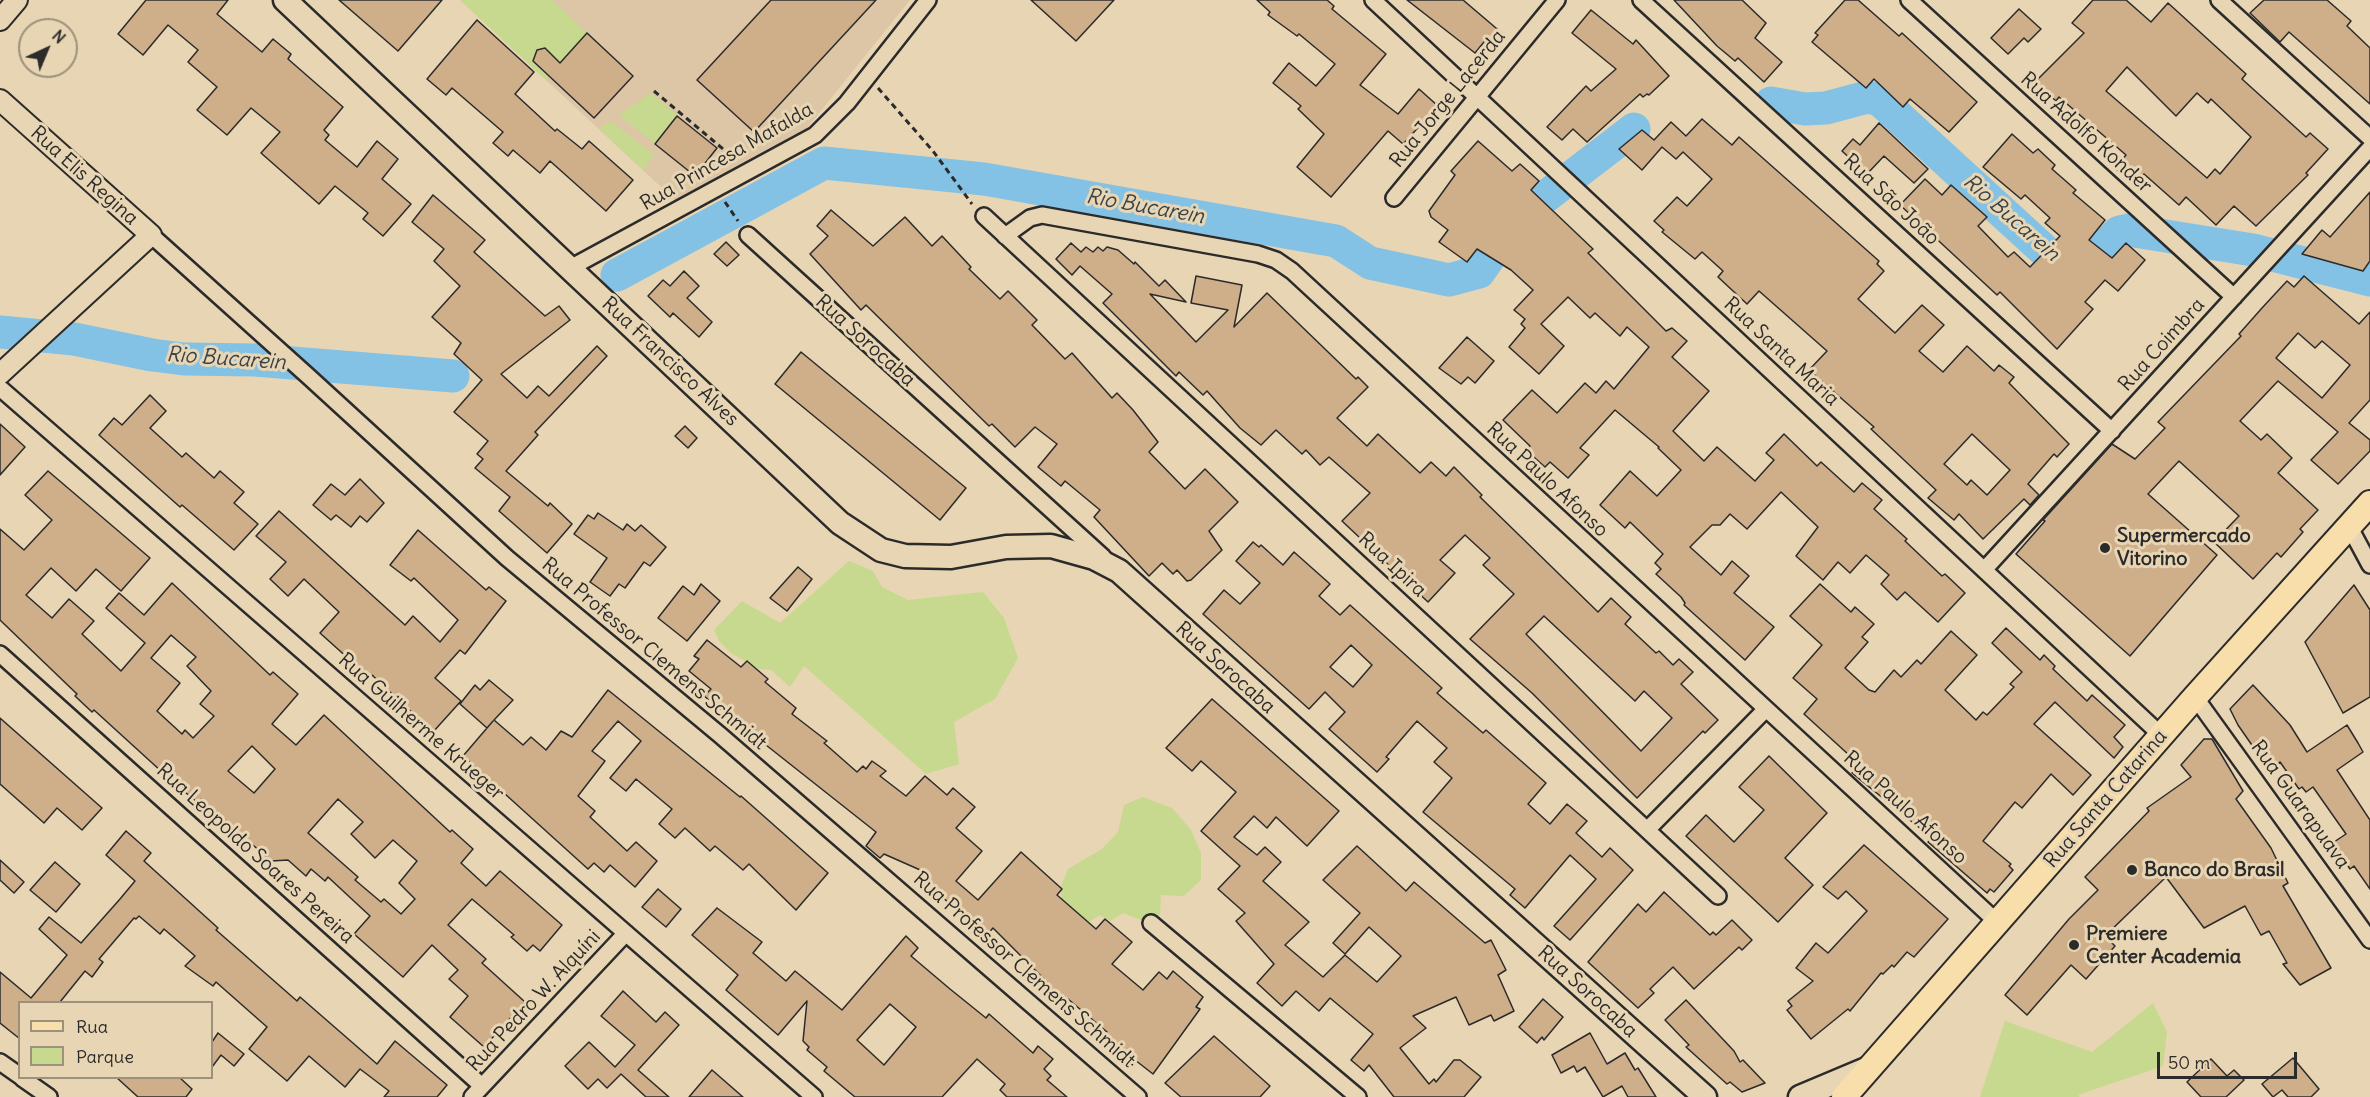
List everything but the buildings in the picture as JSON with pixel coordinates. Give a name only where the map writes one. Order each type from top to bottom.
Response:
[{"type":"main road","name":"Rua Francisco Alves","points":[[285,0],[840,523],[880,550],[928,558],[1030,544],[1051,546],[1094,558],[1119,572]]},
{"type":"main road","name":"Rua Santa Catarina","points":[[1844,1097],[2161,735],[2370,503]]},
{"type":"main road","name":"Rua Sorocaba","points":[[1119,572],[1705,1097]]},
{"type":"main road","points":[[1800,1097],[1869,1068]]},
{"type":"street","points":[[0,20],[17,0]]},
{"type":"street","name":"Rua Princesa Mafalda","points":[[570,268],[815,135],[847,103],[928,0]]},
{"type":"street","name":"Rua Santa Maria","points":[[1373,0],[2161,735]]},
{"type":"street","name":"Rua Jorge Lacerda","points":[[1394,198],[1557,0]]},
{"type":"street","name":"Rua São João","points":[[1641,0],[2112,431]]},
{"type":"street","name":"Rua Adolfo Konder","points":[[1909,0],[2234,297]]},
{"type":"street","points":[[2219,0],[2370,138]]},
{"type":"street","name":"Rua Elis Regina","points":[[0,100],[151,235],[0,374]]},
{"type":"street","name":"Rua Coimbra","points":[[1984,570],[2370,148]]},
{"type":"street","name":"Rua Paulo Afonso","points":[[1005,237],[1030,218],[1042,215],[1258,254],[1276,260],[1292,271],[1997,922]]},
{"type":"street","name":"Rua Ipira","points":[[984,216],[1718,896]]},
{"type":"street","name":"Rua Professor Clemens Schmidt","points":[[151,235],[507,558],[720,735],[1138,1097]]},
{"type":"street","name":"Rua Sorocaba","points":[[748,235],[1119,572]]},
{"type":"street","name":"Rua Guilherme Krueger","points":[[0,388],[814,1097]]},
{"type":"street","points":[[2349,526],[2370,565]]},
{"type":"street","name":"Rua Leopoldo Soares Pereira","points":[[0,654],[477,1091]]},
{"type":"street","name":"Rua Guarapuava","points":[[2195,697],[2370,940]]},
{"type":"street","points":[[1647,830],[1766,709]]},
{"type":"street","points":[[1151,923],[1358,1097]]},
{"type":"street","name":"Rua Pedro W. Alquíni","points":[[477,1091],[626,933]]},
{"type":"street","points":[[0,1062],[18,1075]]},
{"type":"street","points":[[24,1079],[49,1097]]},
{"type":"path","points":[[868,76],[933,151],[965,195]]},
{"type":"path","points":[[654,91],[751,171]]},
{"type":"path","points":[[725,201],[748,235]]},
{"type":"shaded area","points":[[460,0],[910,0],[807,128],[675,200]]},
{"type":"green space","points":[[460,0],[552,0],[587,33],[545,79]]},
{"type":"green space","points":[[651,93],[678,115],[655,144],[619,115]]},
{"type":"green space","points":[[611,121],[654,155],[643,170],[599,129]]},
{"type":"green space","points":[[849,561],[873,571],[882,587],[908,600],[983,592],[1004,618],[1018,658],[995,699],[954,722],[959,764],[926,774],[804,666],[790,687],[771,670],[759,669],[731,653],[719,641],[714,630],[742,601],[780,623]]},
{"type":"green space","points":[[1143,797],[1172,808],[1191,830],[1201,853],[1201,880],[1184,896],[1161,895],[1160,915],[1143,921],[1123,913],[1110,921],[1100,915],[1086,924],[1062,912],[1061,886],[1068,869],[1102,849],[1118,832],[1124,805]]},
{"type":"green space","points":[[2153,1003],[2167,1032],[2163,1066],[2078,1095],[2080,1097],[1980,1097],[2005,1021],[2092,1052]]},
{"type":"waterway","name":"Rio Bucarein","points":[[1771,103],[1805,109],[1826,108],[1867,97],[1880,100],[2058,263],[2073,268],[2087,264],[2119,232],[2128,230],[2253,250],[2370,280]]},
{"type":"waterway","name":"Rio Bucarein","points":[[617,275],[824,163],[984,179],[1336,241],[1370,263],[1449,280],[1479,272],[1515,220],[1634,129]]},
{"type":"waterway","name":"Rio Bucarein","points":[[0,332],[74,339],[184,359],[255,360],[453,376]]},
{"type":"place","name":"Supermercado Vitorino","points":[[2105,548]]},
{"type":"place","name":"Banco do Brasil","points":[[2132,870]]},
{"type":"place","name":"Premiere Center Academia","points":[[2074,945]]}]
